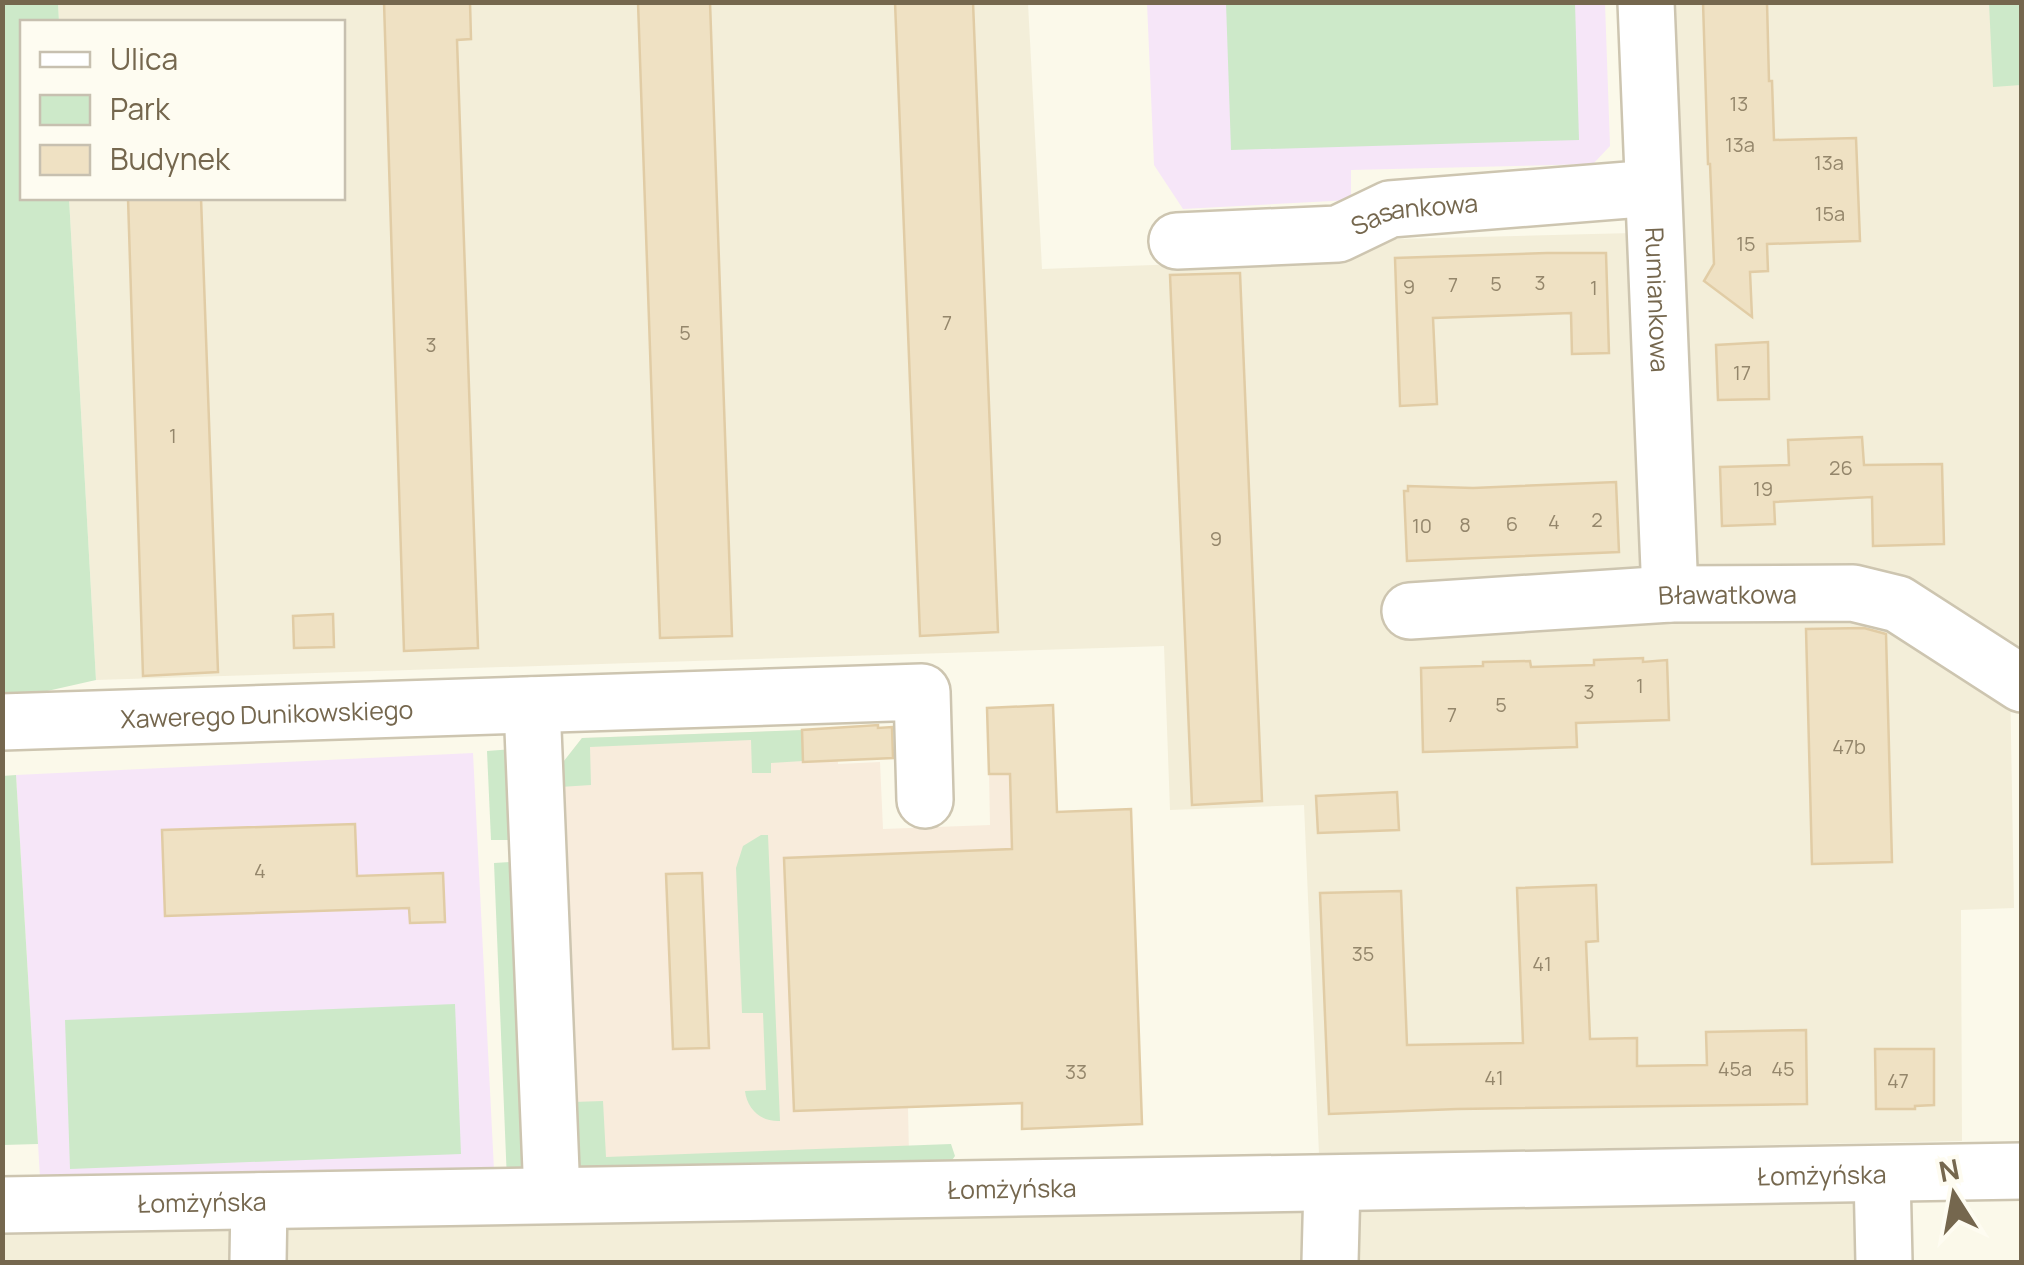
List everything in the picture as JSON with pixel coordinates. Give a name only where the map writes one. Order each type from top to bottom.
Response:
[{"type":"street","name":"Rumiankowa","points":[[1646,2],[1670,594]]},
{"type":"street","name":"Sasankowa","points":[[1177,241],[1338,234],[1390,209],[1653,188]]},
{"type":"street","name":"Bławatkowa","points":[[1410,611],[1670,594],[1853,593],[1898,604],[2022,684]]},
{"type":"street","name":"Xawerego Dunikowskiego","points":[[2,722],[922,692],[924,800]]},
{"type":"street","points":[[532,705],[552,1195]]},
{"type":"street","name":"Łomżyńska","points":[[2,1206],[2022,1172]]},
{"type":"street","points":[[1882,1174],[1884,1262]]},
{"type":"street","points":[[1330,1262],[1332,1184]]},
{"type":"street","points":[[258,1262],[259,1201]]},
{"type":"shaded area","points":[[58,3],[1028,3],[1042,269],[1353,258],[1353,240],[1671,232],[1661,3],[2021,3],[2022,677],[2010,678],[2014,908],[1961,910],[1962,1141],[1319,1154],[1304,805],[1170,810],[1164,646],[96,680],[69,200],[345,200],[345,20],[59,20]]},
{"type":"shaded area","points":[[1147,3],[1605,3],[1610,146],[1593,164],[1351,170],[1351,200],[1183,209],[1154,165]]},
{"type":"shaded area","points":[[837,729],[838,764],[880,762],[883,829],[990,825],[989,774],[1011,774],[1012,814],[1131,809],[1142,1125],[1022,1129],[1020,1064],[994,1065],[995,1104],[908,1108],[909,1154],[606,1165],[569,1121],[553,775],[582,738]]},
{"type":"shaded area","points":[[473,753],[494,1170],[41,1194],[16,775]]},
{"type":"shaded area","points":[[1867,1196],[1868,1262],[3,1262],[2,1227]]},
{"type":"green space","points":[[2,3],[58,3],[59,20],[20,20],[20,200],[69,200],[96,680],[3,701]]},
{"type":"green space","points":[[1226,3],[1575,3],[1579,140],[1231,150]]},
{"type":"green space","points":[[1989,3],[2021,3],[2021,85],[1993,87]]},
{"type":"green space","points":[[803,730],[803,761],[771,763],[771,773],[752,773],[751,740],[590,747],[591,785],[560,787],[573,1102],[603,1101],[606,1157],[951,1144],[955,1156],[950,1163],[581,1169],[573,1160],[553,775],[582,738]]},
{"type":"green space","points":[[515,749],[511,840],[491,840],[487,751]]},
{"type":"green space","points":[[16,775],[38,1144],[3,1145],[2,776]]},
{"type":"green space","points":[[768,835],[780,1121],[756,1113],[745,1091],[766,1090],[763,1013],[742,1013],[736,868],[743,846]]},
{"type":"green space","points":[[510,862],[516,867],[533,1154],[522,1174],[507,1181],[494,863]]},
{"type":"green space","points":[[455,1004],[461,1154],[70,1169],[65,1020]]},
{"type":"building","points":[[384,2],[470,2],[471,39],[457,40],[478,648],[404,651]]},
{"type":"building","points":[[638,2],[710,2],[732,636],[660,638]]},
{"type":"building","points":[[895,2],[973,2],[998,632],[920,636]]},
{"type":"building","points":[[1703,2],[1767,2],[1774,140],[1856,138],[1860,241],[1767,244],[1768,271],[1750,272],[1752,317],[1704,281],[1714,264]]},
{"type":"building","points":[[128,200],[201,200],[218,672],[143,676]]},
{"type":"building","points":[[1606,253],[1609,353],[1572,354],[1571,313],[1433,318],[1437,404],[1400,406],[1395,258]]},
{"type":"building","points":[[1240,273],[1262,801],[1192,805],[1170,275]]},
{"type":"building","points":[[1768,342],[1769,399],[1718,400],[1716,345]]},
{"type":"building","points":[[1862,437],[1864,465],[1942,464],[1944,544],[1873,546],[1872,497],[1774,502],[1775,524],[1722,526],[1720,467],[1789,465],[1788,440]]},
{"type":"building","points":[[1616,482],[1619,552],[1407,561],[1404,491],[1408,491],[1408,486],[1473,488]]},
{"type":"building","points":[[333,614],[334,647],[294,648],[293,616]]},
{"type":"building","points":[[1864,628],[1886,634],[1892,862],[1812,864],[1806,629]]},
{"type":"building","points":[[1643,658],[1643,662],[1667,660],[1669,720],[1576,723],[1577,747],[1423,752],[1421,668],[1530,661],[1531,667],[1594,665],[1594,660]]},
{"type":"building","points":[[1053,705],[1057,812],[1131,809],[1142,1124],[1022,1129],[1022,1103],[794,1111],[784,858],[1012,849],[1010,774],[989,774],[987,708]]},
{"type":"building","points":[[892,727],[893,758],[803,762],[802,730]]},
{"type":"building","points":[[1397,792],[1399,830],[1318,833],[1316,796]]},
{"type":"building","points":[[355,824],[357,876],[443,873],[445,922],[410,923],[409,908],[165,916],[162,830]]},
{"type":"building","points":[[702,873],[709,1048],[673,1049],[666,874]]},
{"type":"building","points":[[1596,885],[1598,941],[1586,942],[1590,1039],[1637,1038],[1637,1066],[1707,1065],[1706,1032],[1806,1030],[1807,1104],[1329,1114],[1320,893],[1401,891],[1407,1045],[1523,1043],[1517,888]]},
{"type":"building","points":[[1875,1049],[1934,1049],[1934,1105],[1876,1109]]}]
